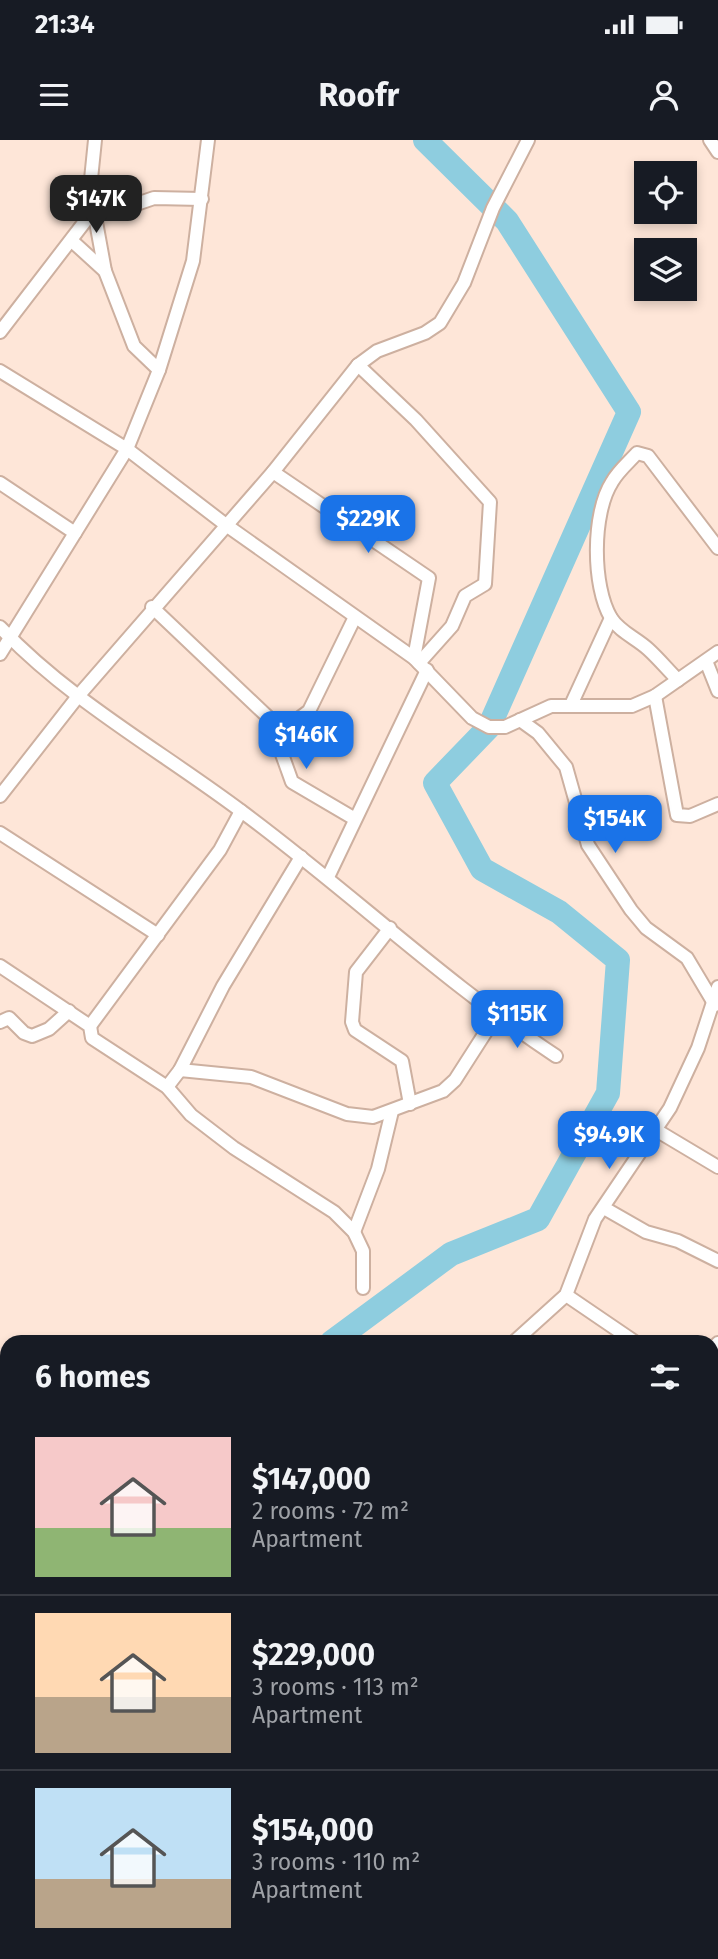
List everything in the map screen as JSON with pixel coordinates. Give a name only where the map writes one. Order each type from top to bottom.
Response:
[{"type":"street","points":[[95,140],[90,171],[92,206],[105,271],[134,346],[159,370]]},
{"type":"street","points":[[0,654],[127,449],[159,370],[193,261],[208,140]]},
{"type":"street","points":[[0,796],[152,607],[272,472],[358,365],[377,351],[425,333],[446,316],[464,283],[493,208],[528,140]]},
{"type":"street","points":[[710,140],[718,152]]},
{"type":"street","points":[[92,206],[119,210],[154,198],[202,199]]},
{"type":"street","points":[[0,332],[72,241],[92,206]]},
{"type":"street","points":[[72,241],[105,271]]},
{"type":"street","points":[[328,877],[420,664],[446,632],[465,596],[485,584],[490,502],[416,420],[358,365]]},
{"type":"street","points":[[0,371],[127,449],[226,525],[420,664],[472,718],[489,727],[505,727],[551,706],[632,706],[655,695],[718,652]]},
{"type":"street","points":[[678,680],[611,618],[597,570],[600,512],[612,482],[637,453],[648,456],[718,548]]},
{"type":"street","points":[[272,472],[424,572],[429,583],[418,639],[420,664]]},
{"type":"street","points":[[0,483],[75,533]]},
{"type":"street","points":[[152,607],[269,718],[289,726],[297,723],[309,711],[355,617]]},
{"type":"street","points":[[571,705],[611,618]]},
{"type":"street","points":[[0,626],[10,638],[79,695],[241,811],[328,877],[496,1016],[556,1056]]},
{"type":"street","points":[[418,639],[446,632]]},
{"type":"street","points":[[706,661],[718,691]]},
{"type":"street","points":[[655,695],[677,815],[690,816],[718,804]]},
{"type":"street","points":[[269,718],[292,782],[355,819]]},
{"type":"street","points":[[520,720],[538,733],[566,767],[588,845],[631,910],[646,928],[687,958],[714,1004]]},
{"type":"street","points":[[90,1026],[220,850],[241,811]]},
{"type":"street","points":[[0,833],[158,935]]},
{"type":"street","points":[[167,1087],[180,1070],[223,986],[301,857]]},
{"type":"street","points":[[390,928],[356,972],[352,1022],[355,1030],[402,1060],[411,1104]]},
{"type":"street","points":[[0,966],[90,1026],[92,1038],[167,1087],[191,1115],[234,1148],[309,1194],[354,1232],[364,1258],[363,1288]]},
{"type":"street","points":[[522,1335],[566,1295],[587,1234],[656,1130],[698,1048],[718,987]]},
{"type":"street","points":[[0,1022],[9,1018],[24,1033],[32,1036],[49,1029],[69,1011]]},
{"type":"street","points":[[180,1070],[251,1077],[364,1118],[391,1111],[443,1091],[455,1080],[496,1016]]},
{"type":"street","points":[[354,1232],[378,1169],[391,1111]]},
{"type":"street","points":[[656,1130],[718,1167]]},
{"type":"street","points":[[604,1208],[646,1232],[678,1241],[718,1261]]},
{"type":"street","points":[[566,1295],[625,1335]]},
{"type":"waterway","points":[[341,1335],[451,1254],[538,1219],[608,1093],[618,960],[559,912],[482,869],[435,783],[489,727],[629,412],[507,221],[425,140]]}]
